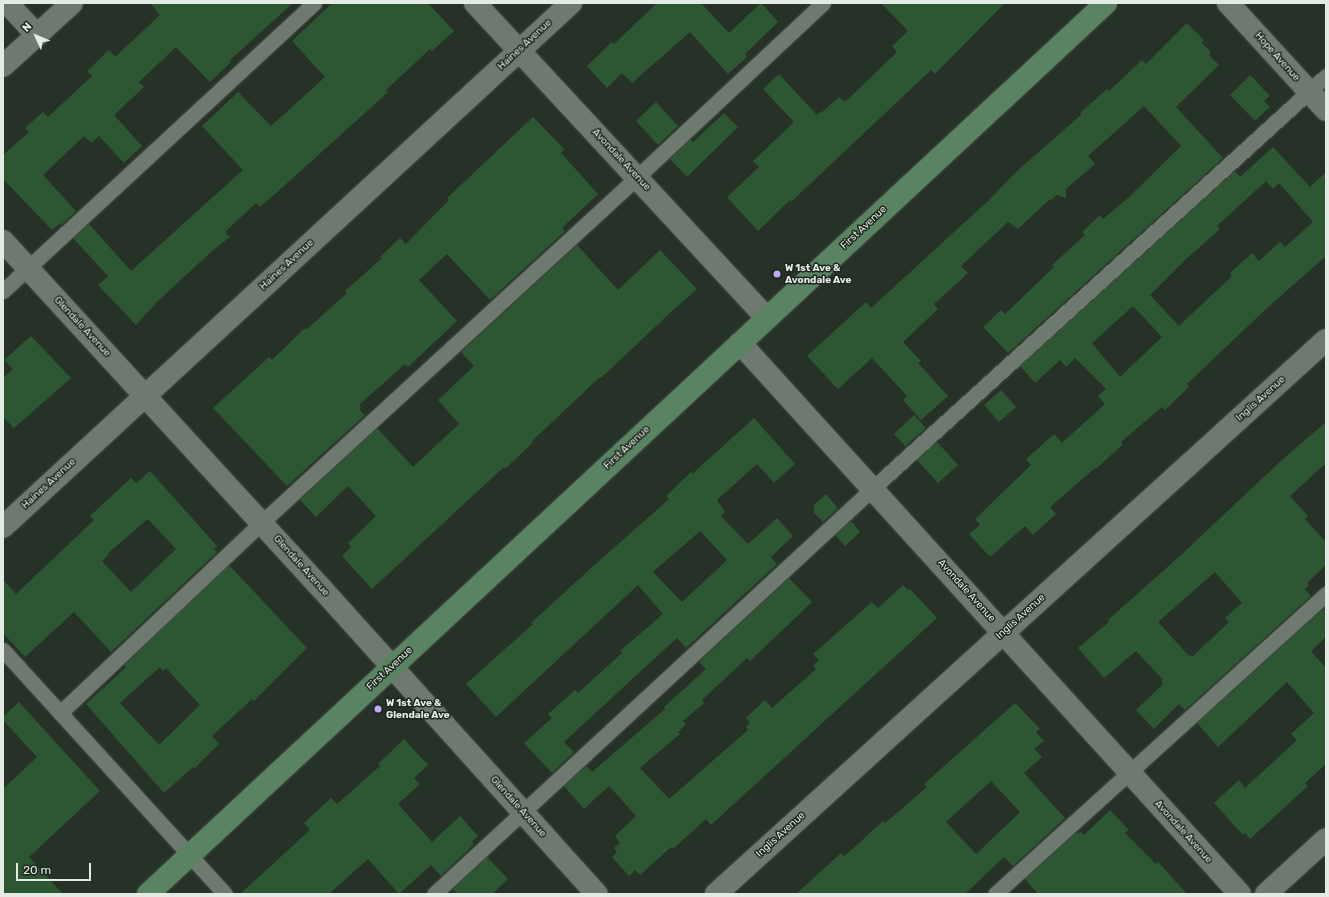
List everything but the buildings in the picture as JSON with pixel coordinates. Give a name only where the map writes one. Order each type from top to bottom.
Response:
[{"type":"street","points":[[7,3],[37,35]]},
{"type":"street","points":[[3,66],[72,3]]},
{"type":"street","name":"Avondale Avenue","points":[[475,3],[766,318]]},
{"type":"street","name":"Haines Avenue","points":[[3,527],[571,3]]},
{"type":"street","name":"First Avenue","points":[[148,894],[1106,3]]},
{"type":"street","name":"Hope Avenue","points":[[1228,3],[1326,110]]},
{"type":"street","name":"Glendale Avenue","points":[[3,241],[597,894]]},
{"type":"street","name":"Inglis Avenue","points":[[716,894],[1326,340]]},
{"type":"street","name":"Avondale Avenue","points":[[740,343],[1004,632],[1240,894]]},
{"type":"street","points":[[1266,894],[1326,839]]},
{"type":"lane","points":[[3,291],[314,3]]},
{"type":"lane","points":[[60,713],[261,523],[637,178],[824,3]]},
{"type":"lane","points":[[434,894],[873,488],[1326,76]]},
{"type":"lane","points":[[995,894],[1326,594]]},
{"type":"lane","points":[[3,650],[225,894]]},
{"type":"place","name":"W 1st Ave & Avondale Ave","points":[[777,274]]},
{"type":"place","name":"W 1st Ave & Glendale Ave","points":[[378,709]]}]
